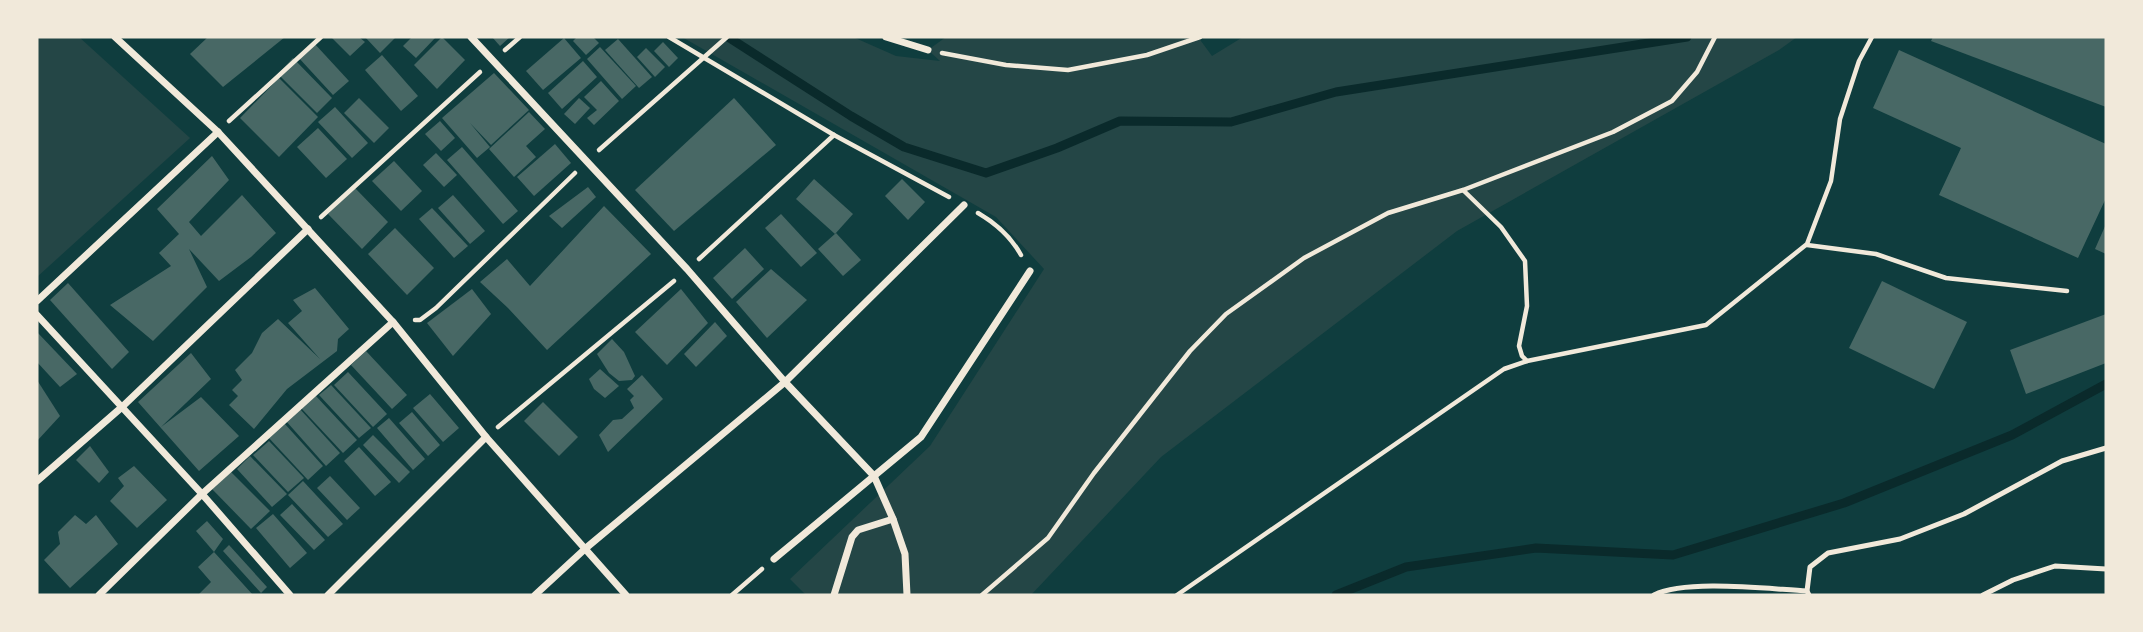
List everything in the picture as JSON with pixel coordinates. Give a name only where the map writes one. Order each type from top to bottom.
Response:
[{"type":"street","points":[[115,37],[218,132],[308,229],[393,322],[486,437],[626,595]]},
{"type":"street","points":[[471,37],[688,269],[785,382],[874,476],[905,554],[906,595]]},
{"type":"street","points":[[886,37],[928,50]]},
{"type":"street","points":[[37,301],[218,132]]},
{"type":"street","points":[[535,595],[586,548],[785,382],[964,205]]},
{"type":"street","points":[[37,481],[122,407],[308,229]]},
{"type":"street","points":[[774,559],[921,437],[1030,271]]},
{"type":"street","points":[[37,315],[202,494],[290,595]]},
{"type":"street","points":[[99,595],[202,494],[393,322]]},
{"type":"street","points":[[328,595],[486,437]]},
{"type":"street","points":[[834,595],[852,537],[858,530],[893,519]]},
{"type":"lane","points":[[1654,595],[1667,589],[1693,587],[1808,593],[1810,567],[1828,553],[1900,539],[1964,514],[2062,461],[2106,449]]},
{"type":"lane","points":[[1983,595],[2013,580],[2055,566],[2106,569]]},
{"type":"path","points":[[218,132],[321,37]]},
{"type":"path","points":[[308,229],[520,37]]},
{"type":"path","points":[[669,37],[834,135],[994,222],[1014,242],[1030,271]]},
{"type":"path","points":[[393,322],[420,320],[436,308],[587,160],[727,37]]},
{"type":"path","points":[[928,50],[1006,65],[1068,71],[1147,55],[1200,37]]},
{"type":"path","points":[[982,595],[1048,538],[1094,473],[1190,351],[1226,314],[1304,258],[1388,213],[1463,190],[1613,132],[1672,101],[1697,72],[1714,37]]},
{"type":"path","points":[[1177,595],[1504,369],[1527,361],[1706,325],[1807,244],[1831,181],[1840,118],[1859,61],[1872,37]]},
{"type":"path","points":[[486,437],[688,269],[834,135]]},
{"type":"path","points":[[1463,190],[1501,227],[1525,261],[1527,306],[1519,346],[1527,361]]},
{"type":"path","points":[[1807,244],[1876,254],[1946,278],[2067,291]]},
{"type":"path","points":[[732,595],[774,559]]},
{"type":"shaded area","points":[[37,37],[79,37],[190,138],[37,277]]},
{"type":"shaded area","points":[[682,37],[853,37],[896,56],[940,61],[928,50],[946,37],[1198,37],[1212,56],[1243,37],[1797,37],[1779,50],[1457,231],[1161,457],[1031,595],[806,595],[790,579],[930,446],[1044,269],[996,217]]},
{"type":"building","points":[[208,37],[285,37],[223,87],[190,54]]},
{"type":"building","points":[[331,37],[359,37],[365,42],[350,56]]},
{"type":"building","points":[[365,37],[396,37],[380,53]]},
{"type":"building","points":[[412,37],[436,37],[416,58],[403,46]]},
{"type":"building","points":[[442,37],[465,60],[437,89],[414,65]]},
{"type":"building","points":[[492,37],[510,37],[500,46]]},
{"type":"building","points":[[577,37],[593,37],[599,43],[586,55],[573,41]]},
{"type":"building","points":[[1933,37],[2106,37],[2106,107],[1931,41]]},
{"type":"building","points":[[564,38],[581,58],[543,90],[526,71]]},
{"type":"building","points":[[618,39],[652,77],[639,88],[605,50]]},
{"type":"building","points":[[313,42],[349,81],[333,95],[298,57]]},
{"type":"building","points":[[663,42],[678,58],[669,67],[654,51]]},
{"type":"building","points":[[600,47],[636,86],[622,99],[587,59]]},
{"type":"building","points":[[646,48],[665,67],[655,77],[637,57]]},
{"type":"building","points":[[1899,50],[2106,144],[2106,198],[2078,258],[1939,195],[1961,148],[1873,108]]},
{"type":"building","points":[[382,55],[418,96],[401,111],[365,70]]},
{"type":"building","points":[[293,58],[332,98],[317,113],[278,74]]},
{"type":"building","points":[[583,61],[597,77],[562,109],[548,93]]},
{"type":"building","points":[[494,73],[529,110],[491,145],[470,123],[490,147],[477,158],[442,118]]},
{"type":"building","points":[[279,78],[318,117],[279,157],[240,118]]},
{"type":"building","points":[[601,81],[619,101],[594,125],[587,118],[597,110],[584,97]]},
{"type":"building","points":[[359,98],[389,128],[374,143],[344,113]]},
{"type":"building","points":[[579,98],[590,108],[575,124],[564,114]]},
{"type":"building","points":[[734,98],[776,145],[674,231],[635,190]]},
{"type":"building","points":[[335,107],[368,143],[352,158],[318,122]]},
{"type":"building","points":[[529,112],[545,129],[526,146],[536,157],[514,177],[489,149]]},
{"type":"building","points":[[440,121],[455,138],[441,151],[425,134]]},
{"type":"building","points":[[318,128],[347,159],[326,178],[297,147]]},
{"type":"building","points":[[555,144],[571,163],[534,196],[517,177]]},
{"type":"building","points":[[462,147],[518,211],[503,224],[447,160]]},
{"type":"building","points":[[436,153],[457,175],[444,187],[423,165]]},
{"type":"building","points":[[212,156],[229,180],[189,222],[201,236],[242,195],[276,233],[251,257],[219,281],[189,249],[207,287],[153,341],[110,305],[171,266],[159,253],[179,234],[157,209]]},
{"type":"building","points":[[394,161],[422,191],[401,211],[372,181]]},
{"type":"building","points":[[814,179],[853,214],[835,234],[796,199]]},
{"type":"building","points":[[902,179],[925,202],[908,220],[885,196]]},
{"type":"building","points":[[588,187],[596,197],[562,228],[549,216]]},
{"type":"building","points":[[355,188],[388,222],[362,249],[328,214]]},
{"type":"building","points":[[453,195],[485,231],[470,244],[438,208]]},
{"type":"building","points":[[604,206],[651,254],[547,350],[480,282],[507,259],[530,286]]},
{"type":"building","points":[[432,208],[468,246],[454,258],[419,219]]},
{"type":"building","points":[[781,214],[817,253],[801,267],[765,228]]},
{"type":"building","points":[[2106,224],[2106,254],[2095,249]]},
{"type":"building","points":[[395,228],[434,268],[407,295],[368,254]]},
{"type":"building","points":[[836,233],[861,260],[843,276],[818,249]]},
{"type":"building","points":[[745,248],[764,269],[732,299],[713,278]]},
{"type":"building","points":[[771,269],[807,300],[767,338],[736,302]]},
{"type":"building","points":[[1882,281],[1967,322],[1934,389],[1849,348]]},
{"type":"building","points":[[68,283],[129,352],[112,369],[50,300]]},
{"type":"building","points":[[315,288],[349,329],[338,339],[337,351],[287,389],[254,429],[229,405],[238,396],[232,390],[242,380],[235,370],[252,353],[262,333],[278,319],[320,359],[288,323],[302,311],[293,300]]},
{"type":"building","points":[[472,289],[491,314],[453,356],[427,323]]},
{"type":"building","points":[[681,289],[708,323],[667,365],[635,332]]},
{"type":"building","points":[[2106,314],[2106,363],[2026,394],[2010,350]]},
{"type":"building","points":[[715,322],[727,336],[696,367],[684,354]]},
{"type":"building","points":[[37,332],[77,374],[60,387],[37,362]]},
{"type":"building","points":[[612,339],[624,352],[635,376],[632,380],[619,381],[609,373],[597,354]]},
{"type":"building","points":[[366,351],[407,395],[392,409],[351,365]]},
{"type":"building","points":[[191,353],[211,379],[161,427],[201,397],[239,436],[199,471],[138,402]]},
{"type":"building","points":[[600,369],[619,386],[605,398],[594,389],[589,379]]},
{"type":"building","points":[[348,372],[387,414],[373,427],[334,385]]},
{"type":"building","points":[[642,375],[663,399],[608,452],[599,435],[613,420],[622,419],[634,408],[630,400],[634,396],[627,389]]},
{"type":"building","points":[[37,380],[60,416],[37,441]]},
{"type":"building","points":[[331,385],[371,428],[359,438],[319,395]]},
{"type":"building","points":[[430,394],[459,428],[443,442],[413,408]]},
{"type":"building","points":[[315,395],[357,440],[343,453],[301,408]]},
{"type":"building","points":[[543,402],[578,437],[559,456],[524,421]]},
{"type":"building","points":[[299,408],[340,453],[326,466],[286,421]]},
{"type":"building","points":[[412,412],[440,445],[428,456],[399,423]]},
{"type":"building","points":[[389,418],[425,459],[413,470],[377,428]]},
{"type":"building","points":[[284,423],[323,466],[308,480],[268,437]]},
{"type":"building","points":[[373,435],[410,472],[399,483],[363,445]]},
{"type":"building","points":[[269,441],[304,478],[288,492],[253,455]]},
{"type":"building","points":[[90,446],[109,472],[99,483],[76,460]]},
{"type":"building","points":[[359,447],[391,482],[375,496],[344,461]]},
{"type":"building","points":[[250,456],[287,494],[272,507],[237,469]]},
{"type":"building","points":[[134,466],[167,500],[137,528],[110,501],[124,486],[118,478]]},
{"type":"building","points":[[231,472],[270,511],[251,529],[212,489]]},
{"type":"building","points":[[330,476],[360,508],[347,520],[317,488]]},
{"type":"building","points":[[303,481],[343,524],[328,537],[288,495]]},
{"type":"building","points":[[292,504],[325,540],[314,550],[280,515]]},
{"type":"building","points":[[273,514],[307,553],[290,568],[256,528]]},
{"type":"building","points":[[75,515],[86,524],[96,515],[118,544],[70,588],[44,560],[60,544],[58,532]]},
{"type":"building","points":[[207,521],[223,539],[214,552],[196,531]]},
{"type":"building","points":[[229,545],[267,587],[261,593],[223,551]]},
{"type":"building","points":[[214,552],[253,595],[198,595],[211,582],[198,567]]},
{"type":"waterway","points":[[728,37],[904,147],[986,173],[1057,148],[1120,121],[1231,122],[1336,92],[1687,37]]},
{"type":"waterway","points":[[1336,595],[1406,567],[1536,548],[1673,555],[1844,503],[2012,435],[2106,384]]}]
